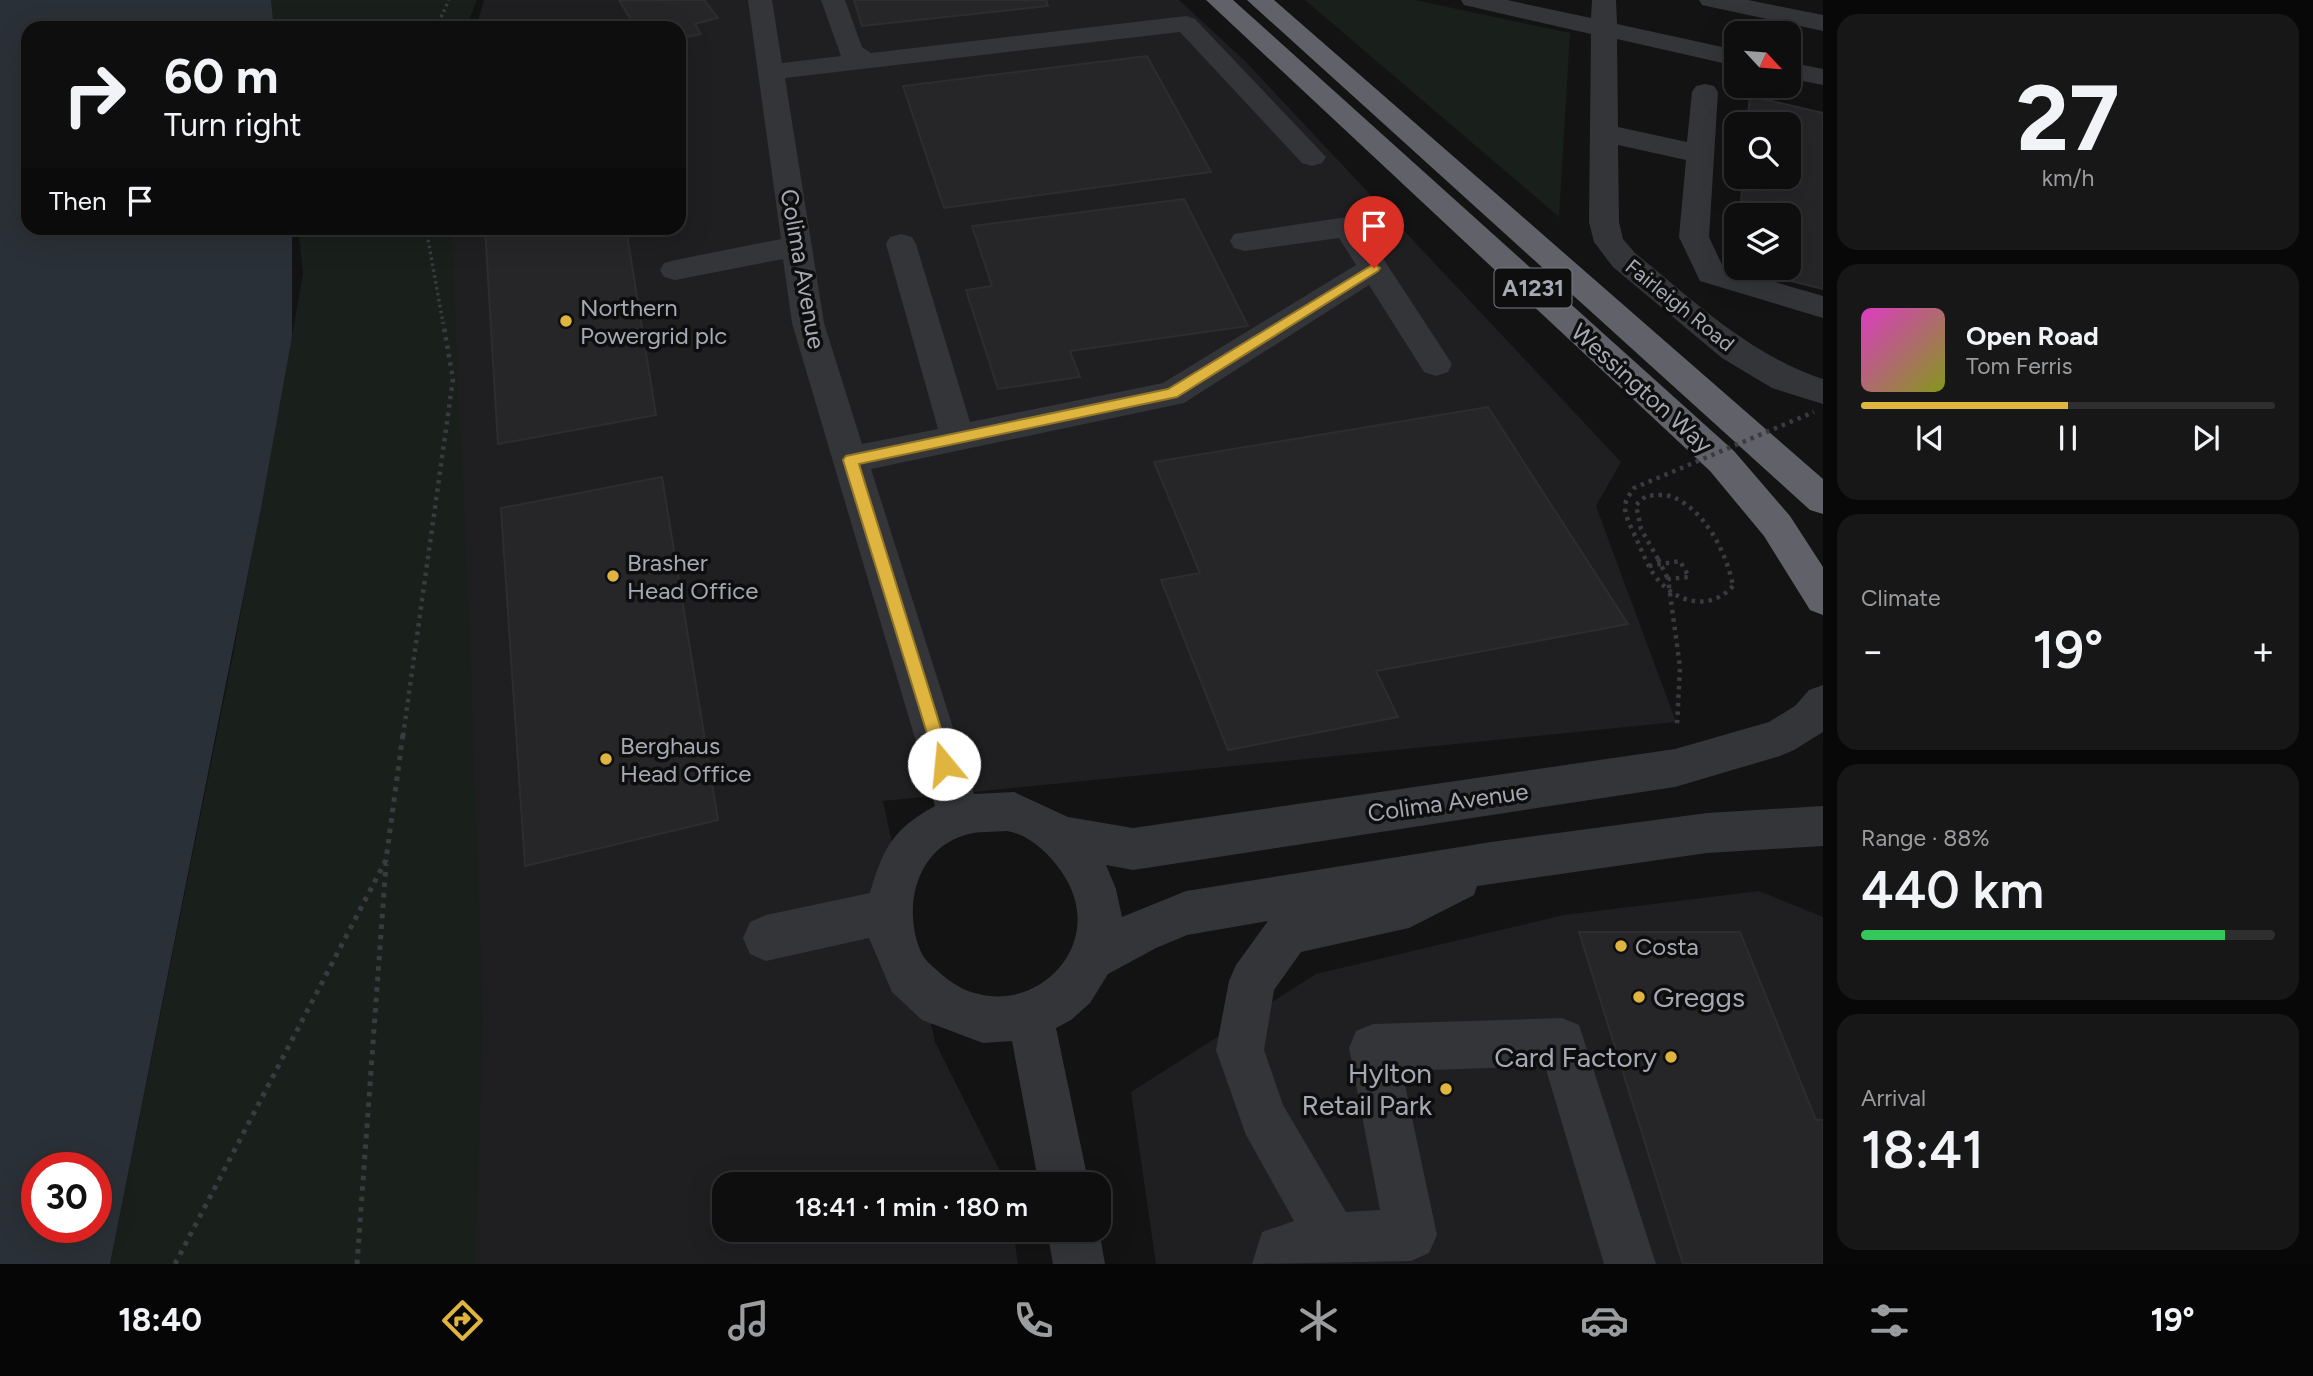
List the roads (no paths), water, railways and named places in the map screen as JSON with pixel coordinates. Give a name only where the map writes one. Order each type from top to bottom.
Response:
[{"type":"highway","name":"Wessington Way","points":[[1218,0],[1722,461],[1777,526],[1823,599]]},
{"type":"highway","name":"Wessington Way","points":[[1259,0],[1823,500]]},
{"type":"street","name":"Colima Avenue","points":[[760,0],[808,323],[959,814]]},
{"type":"street","points":[[833,0],[850,51],[866,61]]},
{"type":"street","points":[[1473,0],[1604,15],[1724,54]]},
{"type":"street","points":[[1711,0],[1823,23]]},
{"type":"street","name":"Fairleigh Road","points":[[1604,15],[1604,222],[1609,242],[1624,260],[1733,350],[1819,402]]},
{"type":"street","points":[[771,72],[1186,24],[1312,158]]},
{"type":"street","points":[[1801,73],[1823,77]]},
{"type":"street","points":[[1705,92],[1694,237],[1711,274],[1823,307]]},
{"type":"street","points":[[1604,133],[1700,154]]},
{"type":"street","points":[[1245,241],[1347,227],[1436,364]]},
{"type":"street","points":[[901,244],[958,438]]},
{"type":"street","points":[[675,270],[797,246]]},
{"type":"street","points":[[851,460],[1172,394],[1374,268]]},
{"type":"street","name":"Colima Avenue","points":[[1059,834],[1133,849],[1675,768],[1780,737],[1809,719],[1823,703]]},
{"type":"street","points":[[1008,811],[1042,823],[1059,834],[1082,861],[1096,892],[1099,929],[1093,957],[1073,988],[1058,1002],[1030,1015],[985,1020],[948,1009],[920,990],[898,959],[886,912],[898,864],[928,830],[959,814],[1008,811]]},
{"type":"street","points":[[1093,957],[1186,913],[1491,863],[1707,833],[1823,826]]},
{"type":"street","points":[[1332,1238],[1263,1118],[1240,1051],[1252,981],[1288,932],[1409,906],[1491,863]]},
{"type":"street","points":[[766,938],[886,912]]},
{"type":"street","points":[[1030,1015],[1061,1172]]},
{"type":"street","points":[[1278,1264],[1280,1250],[1332,1238],[1411,1235],[1373,1048],[1562,1042],[1630,1264]]},
{"type":"street","points":[[1075,1242],[1079,1264]]},
{"type":"place","name":"Northern Powergrid plc","points":[[566,321]]},
{"type":"place","name":"Brasher Head Office","points":[[613,576]]},
{"type":"place","name":"Berghaus Head Office","points":[[606,759]]},
{"type":"place","name":"Costa","points":[[1621,946]]},
{"type":"place","name":"Greggs","points":[[1639,997]]},
{"type":"place","name":"Card Factory","points":[[1671,1057]]},
{"type":"place","name":"Hylton Retail Park","points":[[1446,1089]]}]
